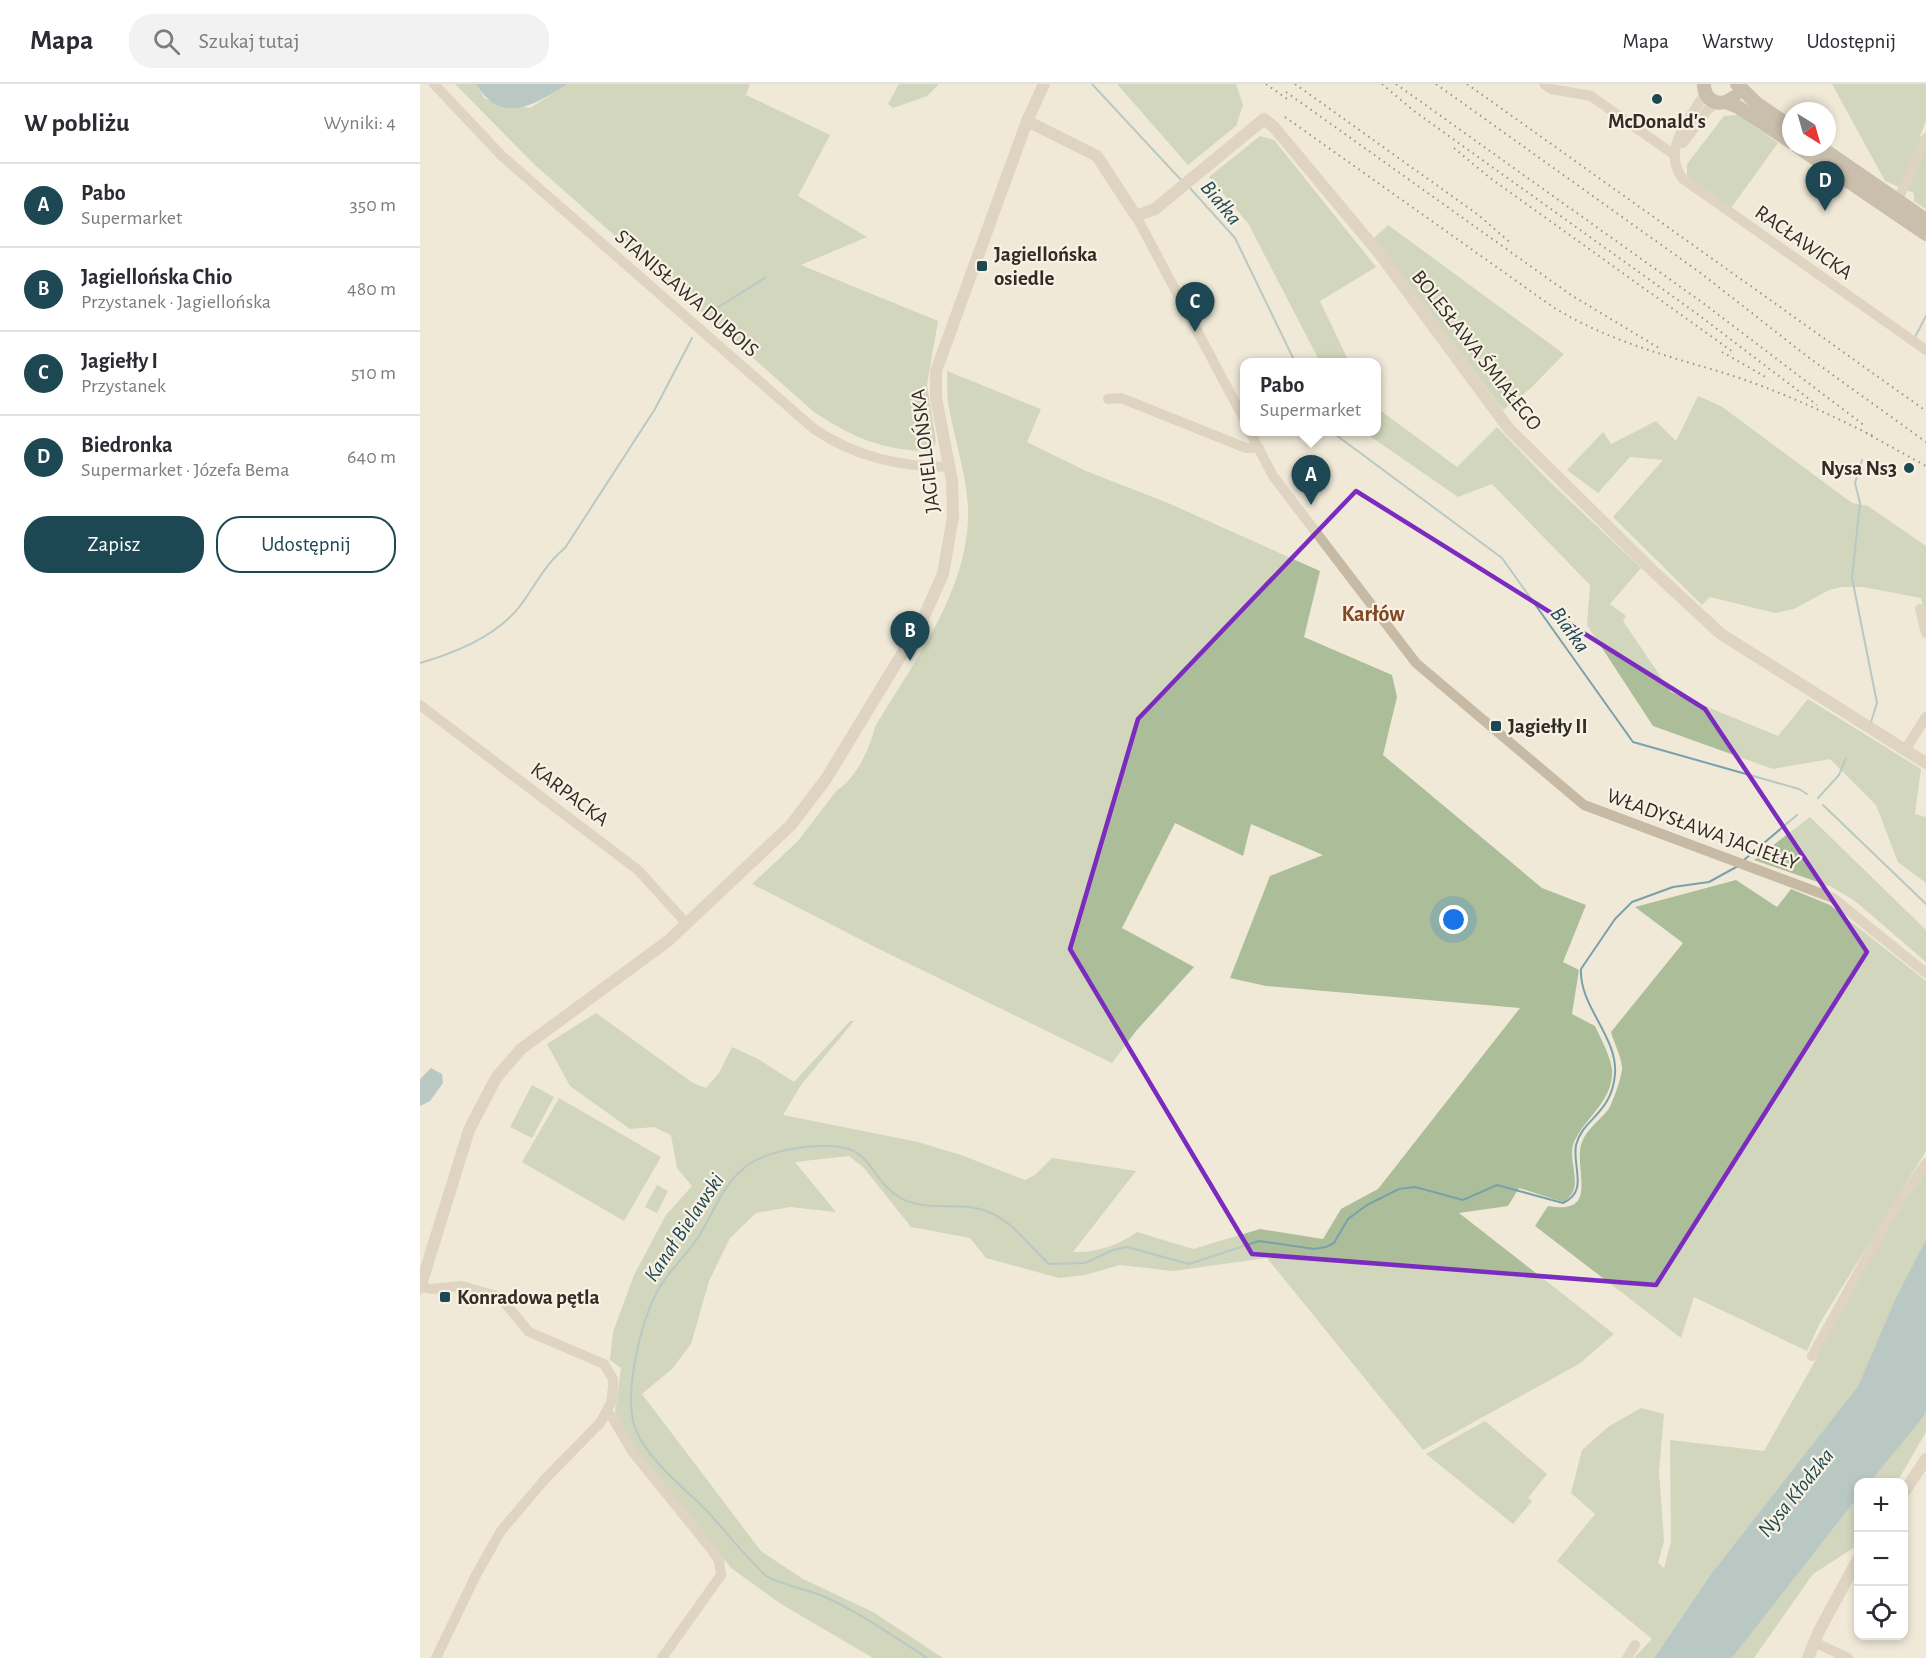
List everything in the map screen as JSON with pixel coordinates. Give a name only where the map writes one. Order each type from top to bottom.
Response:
[{"type":"main road","points":[[1722,103],[1733,98],[1737,84]]},
{"type":"main road","points":[[1737,84],[1756,104],[1782,121]]},
{"type":"main road","points":[[1704,87],[1722,103],[1738,107],[1782,136]]},
{"type":"main road","points":[[1813,156],[1895,206],[1926,220]]},
{"type":"main road","points":[[1831,156],[1895,206],[1926,234]]},
{"type":"street","name":"STANISŁAWA DUBOIS","points":[[434,84],[502,156],[814,429],[831,440],[871,458],[907,465],[950,467]]},
{"type":"street","name":"JAGIELLOŃSKA","points":[[420,1287],[469,1130],[496,1078],[521,1049],[625,975],[687,924],[781,836],[810,802],[928,611],[943,574],[952,530],[950,467],[936,398],[936,371],[1027,121],[1044,84]]},
{"type":"street","name":"RACŁAWICKA","points":[[1544,84],[1551,88],[1591,96],[1673,154],[1676,169],[1690,184],[1926,350]]},
{"type":"street","points":[[1673,154],[1677,140],[1704,87]]},
{"type":"street","points":[[1673,154],[1708,109],[1722,103]]},
{"type":"street","name":"BOLESŁAWA ŚMIAŁEGO","points":[[1136,216],[1155,209],[1264,119],[1274,127],[1379,253],[1509,429],[1705,621],[1926,763]]},
{"type":"street","points":[[1027,121],[1097,156],[1136,216],[1240,412]]},
{"type":"street","points":[[1895,206],[1926,138]]},
{"type":"street","points":[[1108,399],[1121,398],[1246,448],[1258,448]]},
{"type":"street","name":"WŁADYSŁAWA JAGIEŁŁY","points":[[1252,436],[1273,476],[1427,674],[1590,810],[1746,865],[1838,901],[1926,973]]},
{"type":"street","points":[[1920,609],[1926,633]]},
{"type":"street","name":"KARPACKA","points":[[420,705],[638,870],[687,924]]},
{"type":"street","points":[[1905,750],[1926,717]]},
{"type":"street","points":[[1812,1356],[1887,1221],[1926,1163]]},
{"type":"street","points":[[420,1287],[430,1289],[462,1286],[496,1295],[503,1299],[529,1332],[604,1364],[613,1379],[613,1396],[607,1413],[595,1430],[545,1479],[501,1531],[476,1575],[436,1658]]},
{"type":"street","points":[[607,1413],[612,1417],[632,1451],[712,1550],[721,1568],[721,1575],[662,1658]]},
{"type":"street","points":[[1908,1486],[1926,1459]]},
{"type":"street","points":[[1808,1658],[1854,1567]]},
{"type":"street","points":[[1815,1642],[1848,1658]]},
{"type":"street","points":[[1627,1658],[1635,1645]]},
{"type":"highlighted area","points":[[1356,491],[1705,709],[1867,952],[1656,1285],[1252,1254],[1070,949],[1138,719]]},
{"type":"green space","points":[[455,84],[476,84],[485,99],[530,108],[568,84],[750,84],[746,95],[830,135],[798,196],[867,237],[801,265],[938,321],[927,385],[936,441],[932,452],[914,451],[870,441],[843,430],[814,412],[535,165]]},
{"type":"green space","points":[[899,84],[938,85],[927,96],[893,108],[888,104]]},
{"type":"green space","points":[[1117,84],[1236,84],[1243,105],[1236,126],[1188,165]]},
{"type":"green space","points":[[1832,84],[1926,84],[1926,120],[1920,136],[1926,138],[1926,209],[1914,201],[1914,193],[1885,181]]},
{"type":"green space","points":[[1738,115],[1778,143],[1731,208],[1687,176],[1687,164],[1724,116]]},
{"type":"green space","points":[[1260,136],[1274,140],[1376,267],[1320,301],[1347,358],[1318,358],[1248,223],[1209,177]]},
{"type":"green space","points":[[1388,225],[1564,354],[1531,388],[1503,410],[1374,238]]},
{"type":"green space","points":[[947,371],[1041,409],[1027,442],[1086,471],[1168,503],[1320,571],[1304,637],[1392,675],[1397,697],[1383,755],[1542,888],[1586,905],[1563,962],[1579,970],[1572,1014],[1595,1026],[1612,1069],[1604,1100],[1574,1142],[1572,1158],[1574,1190],[1563,1202],[1519,1188],[1508,1206],[1459,1213],[1614,1334],[1579,1364],[1423,1450],[1267,1258],[1173,1271],[1120,1265],[1085,1275],[1059,1278],[986,1258],[970,1238],[911,1227],[864,1168],[849,1156],[795,1162],[836,1212],[790,1207],[756,1213],[730,1238],[709,1281],[691,1344],[672,1369],[642,1394],[761,1551],[803,1579],[873,1612],[943,1658],[873,1658],[781,1604],[731,1568],[634,1449],[615,1412],[621,1368],[610,1360],[613,1332],[634,1275],[666,1215],[692,1186],[677,1168],[671,1135],[654,1127],[630,1129],[570,1086],[547,1044],[596,1013],[693,1083],[706,1088],[719,1073],[732,1047],[758,1059],[794,1082],[850,1021],[854,1021],[801,1085],[783,1115],[918,1142],[961,1155],[1025,1180],[1035,1175],[1052,1158],[1136,1171],[1073,1252],[1107,1247],[1137,1232],[1193,1249],[1260,1229],[1323,1239],[1341,1209],[1378,1189],[1520,1008],[1266,986],[1230,978],[1270,876],[1323,855],[1251,824],[1243,856],[1175,823],[1122,928],[1194,967],[1136,1031],[1112,1063],[752,884],[798,841],[837,790],[856,771],[870,744],[875,727],[922,650],[950,595],[960,566],[966,537],[968,507],[963,469],[948,403]]},
{"type":"green space","points":[[1698,396],[1721,406],[1852,503],[1868,506],[1926,546],[1926,620],[1921,598],[1863,587],[1842,587],[1829,590],[1794,609],[1775,613],[1710,597],[1702,605],[1613,517],[1663,460],[1630,457],[1598,493],[1567,470],[1603,432],[1611,444],[1656,421],[1676,441]]},
{"type":"green space","points":[[1381,411],[1457,467],[1497,427],[1551,483],[1641,568],[1610,604],[1626,616],[1623,621],[1671,692],[1778,736],[1808,699],[1921,769],[1915,814],[1926,817],[1926,883],[1898,862],[1876,805],[1830,759],[1773,769],[1653,726],[1587,625],[1590,585],[1492,484],[1458,497],[1370,436],[1381,436]]},
{"type":"green space","points":[[1810,817],[1926,930],[1926,962],[1855,901],[1832,887],[1754,860]]},
{"type":"green space","points":[[1736,880],[1777,907],[1791,889],[1830,905],[1926,981],[1926,1151],[1820,1323],[1807,1351],[1694,1297],[1681,1338],[1535,1226],[1548,1206],[1565,1207],[1575,1204],[1580,1197],[1582,1142],[1590,1129],[1610,1107],[1622,1071],[1611,1032],[1683,943],[1635,907]]},
{"type":"green space","points":[[532,1085],[554,1097],[532,1138],[510,1127]]},
{"type":"green space","points":[[559,1098],[661,1157],[624,1221],[522,1162]]},
{"type":"green space","points":[[1926,1169],[1926,1239],[1894,1303],[1858,1386],[1711,1574],[1654,1658],[1634,1658],[1652,1639],[1557,1561],[1595,1514],[1571,1493],[1582,1450],[1608,1427],[1641,1408],[1664,1414],[1659,1472],[1664,1541],[1658,1563],[1664,1568],[1671,1542],[1670,1440],[1764,1451],[1818,1356],[1826,1336],[1894,1218]]},
{"type":"green space","points":[[657,1185],[668,1191],[657,1213],[645,1207]]},
{"type":"green space","points":[[1926,1411],[1926,1432],[1899,1478],[1873,1478]]},
{"type":"green space","points":[[1485,1421],[1547,1474],[1528,1498],[1532,1501],[1513,1524],[1426,1454]]},
{"type":"green space","points":[[1854,1502],[1854,1548],[1813,1574],[1754,1658],[1732,1658]]},
{"type":"water","points":[[476,84],[568,84],[531,104],[519,108],[508,108],[497,105],[486,97]]},
{"type":"water","points":[[431,1068],[442,1074],[443,1083],[430,1101],[420,1106],[420,1079]]},
{"type":"water","name":"Nysa Kłodzka","points":[[1926,1239],[1926,1411],[1923,1417],[1873,1478],[1854,1478],[1854,1502],[1732,1658],[1654,1658],[1711,1574],[1858,1386],[1894,1302]]},
{"type":"waterway","name":"Białka","points":[[1092,84],[1182,181]]},
{"type":"waterway","name":"Białka","points":[[1189,187],[1235,238],[1293,358]]},
{"type":"waterway","points":[[704,316],[765,278]]},
{"type":"waterway","name":"Kanał Bielawski","points":[[1915,337],[1926,316]]},
{"type":"waterway","points":[[420,663],[474,642],[511,617],[546,568],[565,548],[655,409],[692,338]]},
{"type":"waterway","name":"Białka","points":[[1337,436],[1502,558],[1633,742],[1799,789],[1807,794]]},
{"type":"waterway","name":"Kanał Bielawski","points":[[1862,460],[1855,483],[1860,503],[1852,578],[1877,703],[1871,722]]},
{"type":"waterway","name":"Kanał Bielawski","points":[[1818,798],[1839,775],[1846,758]]},
{"type":"waterway","name":"Białka","points":[[1823,805],[1926,904]]},
{"type":"waterway","name":"Kanał Bielawski","points":[[1744,860],[1797,815]]},
{"type":"waterway","name":"Kanał Bielawski","points":[[927,1658],[850,1609],[823,1596],[766,1576],[708,1512],[659,1464],[636,1430],[632,1416],[632,1379],[645,1320],[662,1283],[694,1243],[736,1175],[752,1162],[773,1153],[820,1146],[844,1148],[863,1158],[889,1190],[910,1202],[921,1205],[980,1209],[1000,1218],[1015,1229],[1049,1264],[1085,1263],[1113,1250],[1127,1247],[1189,1264],[1259,1241],[1314,1249],[1326,1247],[1334,1243],[1348,1219],[1367,1205],[1399,1189],[1415,1187],[1463,1200],[1497,1185],[1563,1203],[1571,1198],[1577,1185],[1575,1153],[1579,1136],[1603,1107],[1613,1087],[1615,1074],[1611,1047],[1586,996],[1581,969],[1615,919],[1632,902],[1673,887],[1709,882],[1738,866]]},
{"type":"railway","points":[[1266,84],[1290,101]]},
{"type":"railway","points":[[1295,84],[1477,214],[1512,244]]},
{"type":"railway","points":[[1382,84],[1414,111],[1696,313],[1817,405]]},
{"type":"railway","points":[[1396,84],[1703,303],[1865,426]]},
{"type":"railway","points":[[1436,84],[1702,274],[1808,357],[1926,442]]},
{"type":"railway","points":[[1467,84],[1926,411]]},
{"type":"railway","points":[[1286,92],[1571,295],[1659,348]]},
{"type":"railway","points":[[1285,117],[1573,319],[1636,346],[1761,386],[1873,436]]},
{"type":"railway","points":[[1454,148],[1490,178],[1733,352]]},
{"type":"railway","points":[[1722,352],[1769,379]]},
{"type":"railway","points":[[1866,433],[1926,466]]},
{"type":"place","name":"McDonald's","points":[[1657,99]]},
{"type":"place","name":"Biedronka","points":[[1825,211]]},
{"type":"place","name":"Jagiellońska osiedle","points":[[982,266]]},
{"type":"place","name":"Jagiełły I","points":[[1195,332]]},
{"type":"place","name":"Nysa Ns3","points":[[1909,468]]},
{"type":"place","name":"Pabo","points":[[1311,505]]},
{"type":"place","name":"Jagiellońska Chio","points":[[910,661]]},
{"type":"place","name":"Jagiełły II","points":[[1496,726]]},
{"type":"place","name":"Konradowa pętla","points":[[445,1297]]},
{"type":"district","name":"Karłów","points":[[1373,613]]}]
